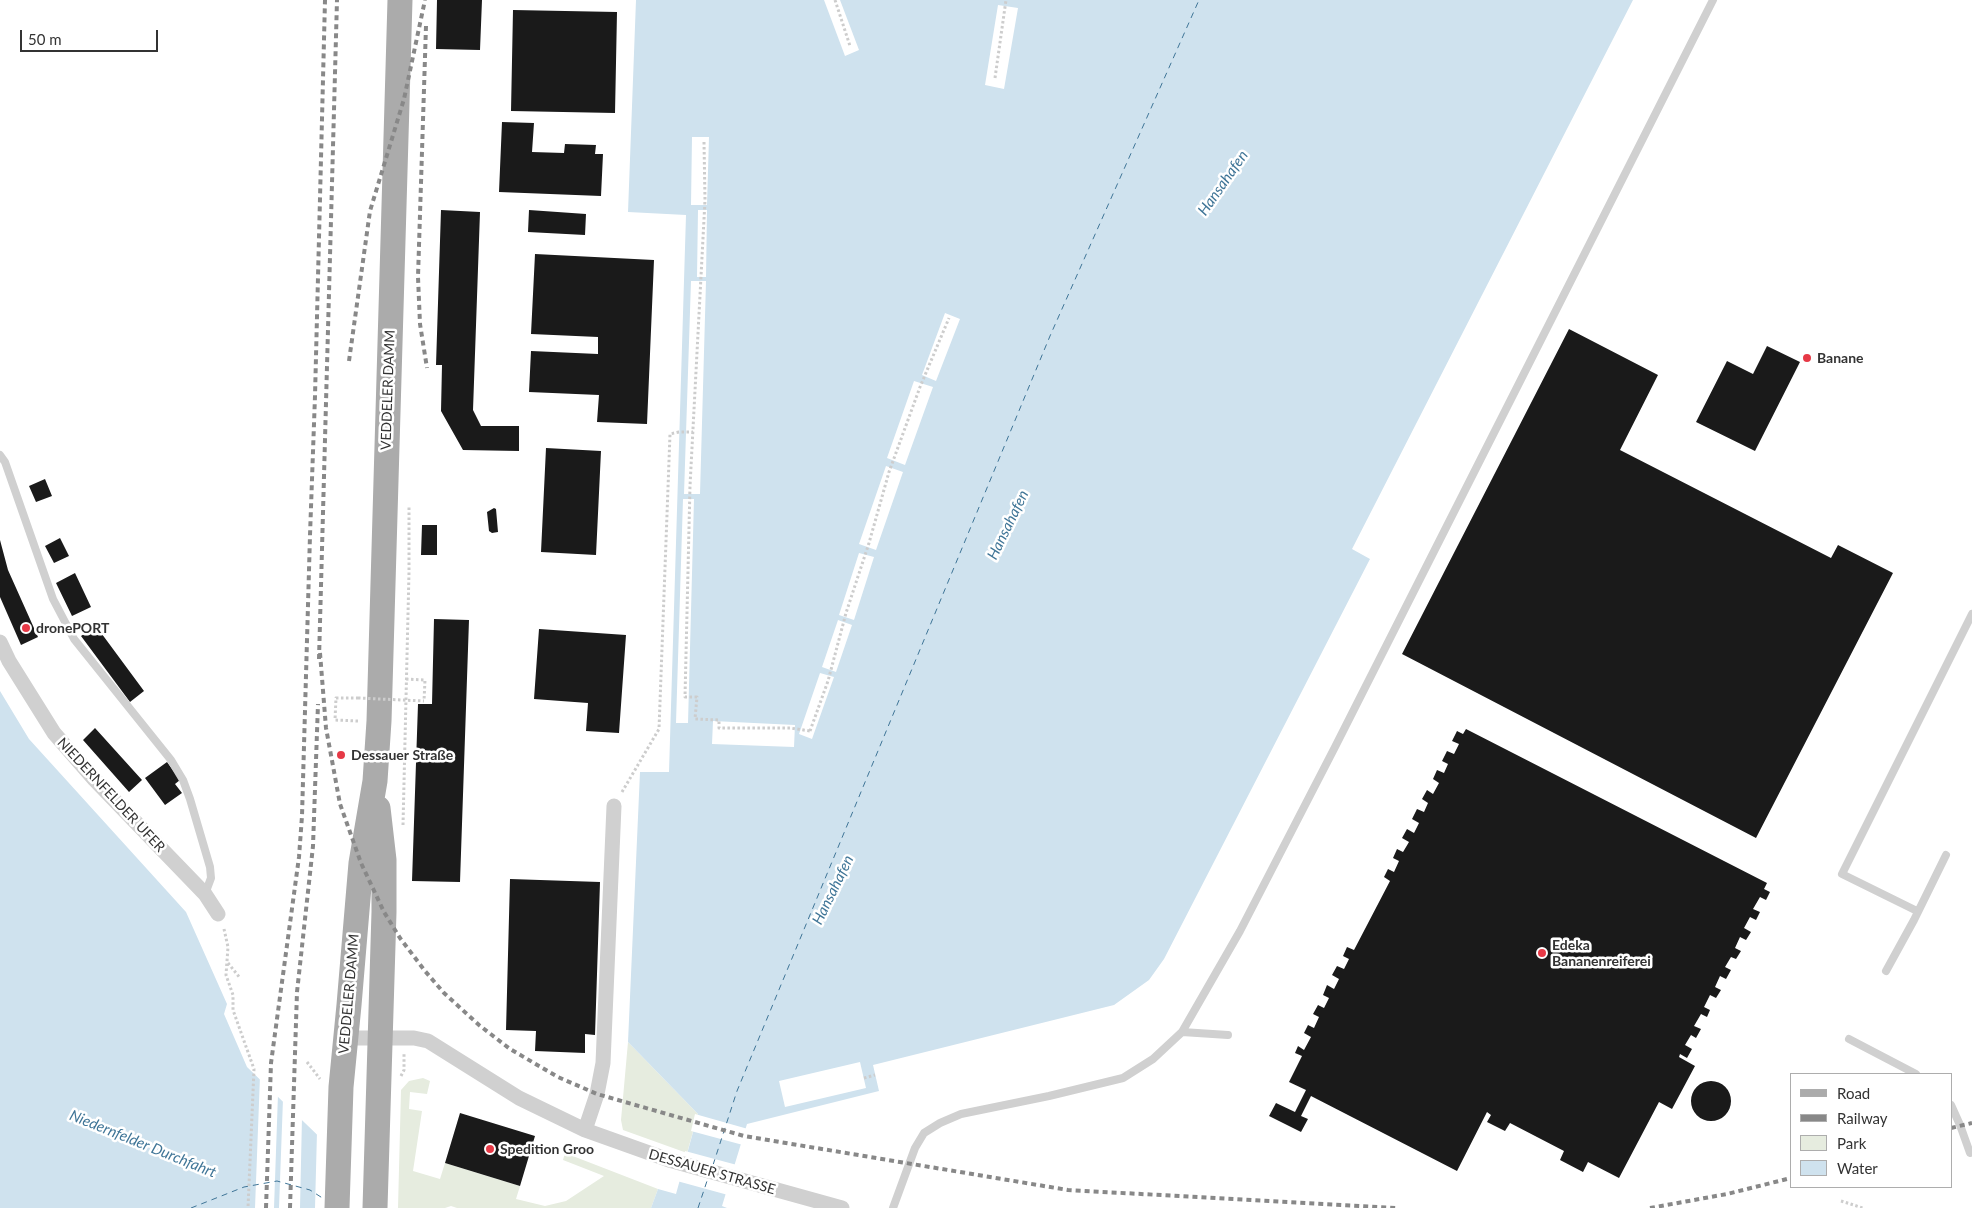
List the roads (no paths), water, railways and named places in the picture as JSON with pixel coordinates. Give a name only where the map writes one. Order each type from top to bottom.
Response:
[{"type":"main road","name":"VEDDELER DAMM","points":[[337,1208],[340,1087],[346,1038],[360,863],[375,781],[381,659],[400,0]]},
{"type":"main road","name":"VEDDELER DAMM","points":[[375,781],[384,860],[381,1038],[375,1198]]},
{"type":"street","name":"NIEDERNFELDER UFER","points":[[0,642],[9,661],[54,732],[94,779],[205,894],[218,914]]},
{"type":"street","points":[[585,1130],[597,1094],[603,1063],[614,806]]},
{"type":"street","name":"DESSAUER STRASSE","points":[[346,1038],[420,1039],[428,1041],[519,1098],[585,1130],[669,1160],[842,1208]]},
{"type":"lane","points":[[893,1208],[915,1148],[924,1133],[940,1123],[961,1114],[1049,1096],[1122,1078],[1153,1059],[1182,1032],[1240,931],[1326,765],[1713,0]]},
{"type":"lane","points":[[0,456],[5,462],[53,599],[74,639],[171,760],[183,780],[210,867],[211,878],[205,894]]},
{"type":"lane","points":[[1917,912],[1842,874],[1972,614]]},
{"type":"lane","points":[[1886,971],[1946,855]]},
{"type":"lane","points":[[1182,1032],[1228,1035]]},
{"type":"lane","points":[[1849,1039],[1914,1073]]},
{"type":"lane","points":[[1952,1108],[1970,1153]]},
{"type":"water","name":"Hansahafen","points":[[636,0],[1633,0],[1352,549],[1370,559],[1164,959],[1149,980],[1114,1005],[873,1065],[879,1091],[747,1124],[722,1206],[727,1208],[651,1208],[658,1189],[676,1194],[698,1114],[628,1042],[640,772],[669,772],[686,215],[628,212]]},
{"type":"water","name":"Niedernfelder Durchfahrt","points":[[0,691],[29,739],[186,912],[227,1004],[224,1014],[247,1067],[393,1208],[0,1208]]},
{"type":"railway","points":[[266,1208],[271,1063],[299,857],[302,816],[325,0]]},
{"type":"railway","points":[[319,659],[337,0]]},
{"type":"railway","points":[[349,361],[370,211],[404,99],[425,0]]},
{"type":"railway","points":[[426,26],[418,277],[420,324],[427,368]]},
{"type":"railway","points":[[320,653],[326,728],[340,804],[361,863],[384,912],[400,938],[444,993],[479,1025],[510,1049],[558,1077],[597,1094],[744,1136],[1068,1190],[1397,1208]]},
{"type":"railway","points":[[290,1208],[297,992],[313,846],[318,704]]},
{"type":"railway","points":[[1952,1128],[1972,1123]]},
{"type":"railway","points":[[1650,1208],[1727,1194],[1790,1178]]},
{"type":"place","name":"Banane","points":[[1807,358]]},
{"type":"place","name":"dronePORT","points":[[26,628]]},
{"type":"place","name":"Dessauer Straße","points":[[341,755]]},
{"type":"place","name":"Edeka Bananenreiferei","points":[[1542,953]]},
{"type":"place","name":"Spedition Groo","points":[[490,1149]]}]
